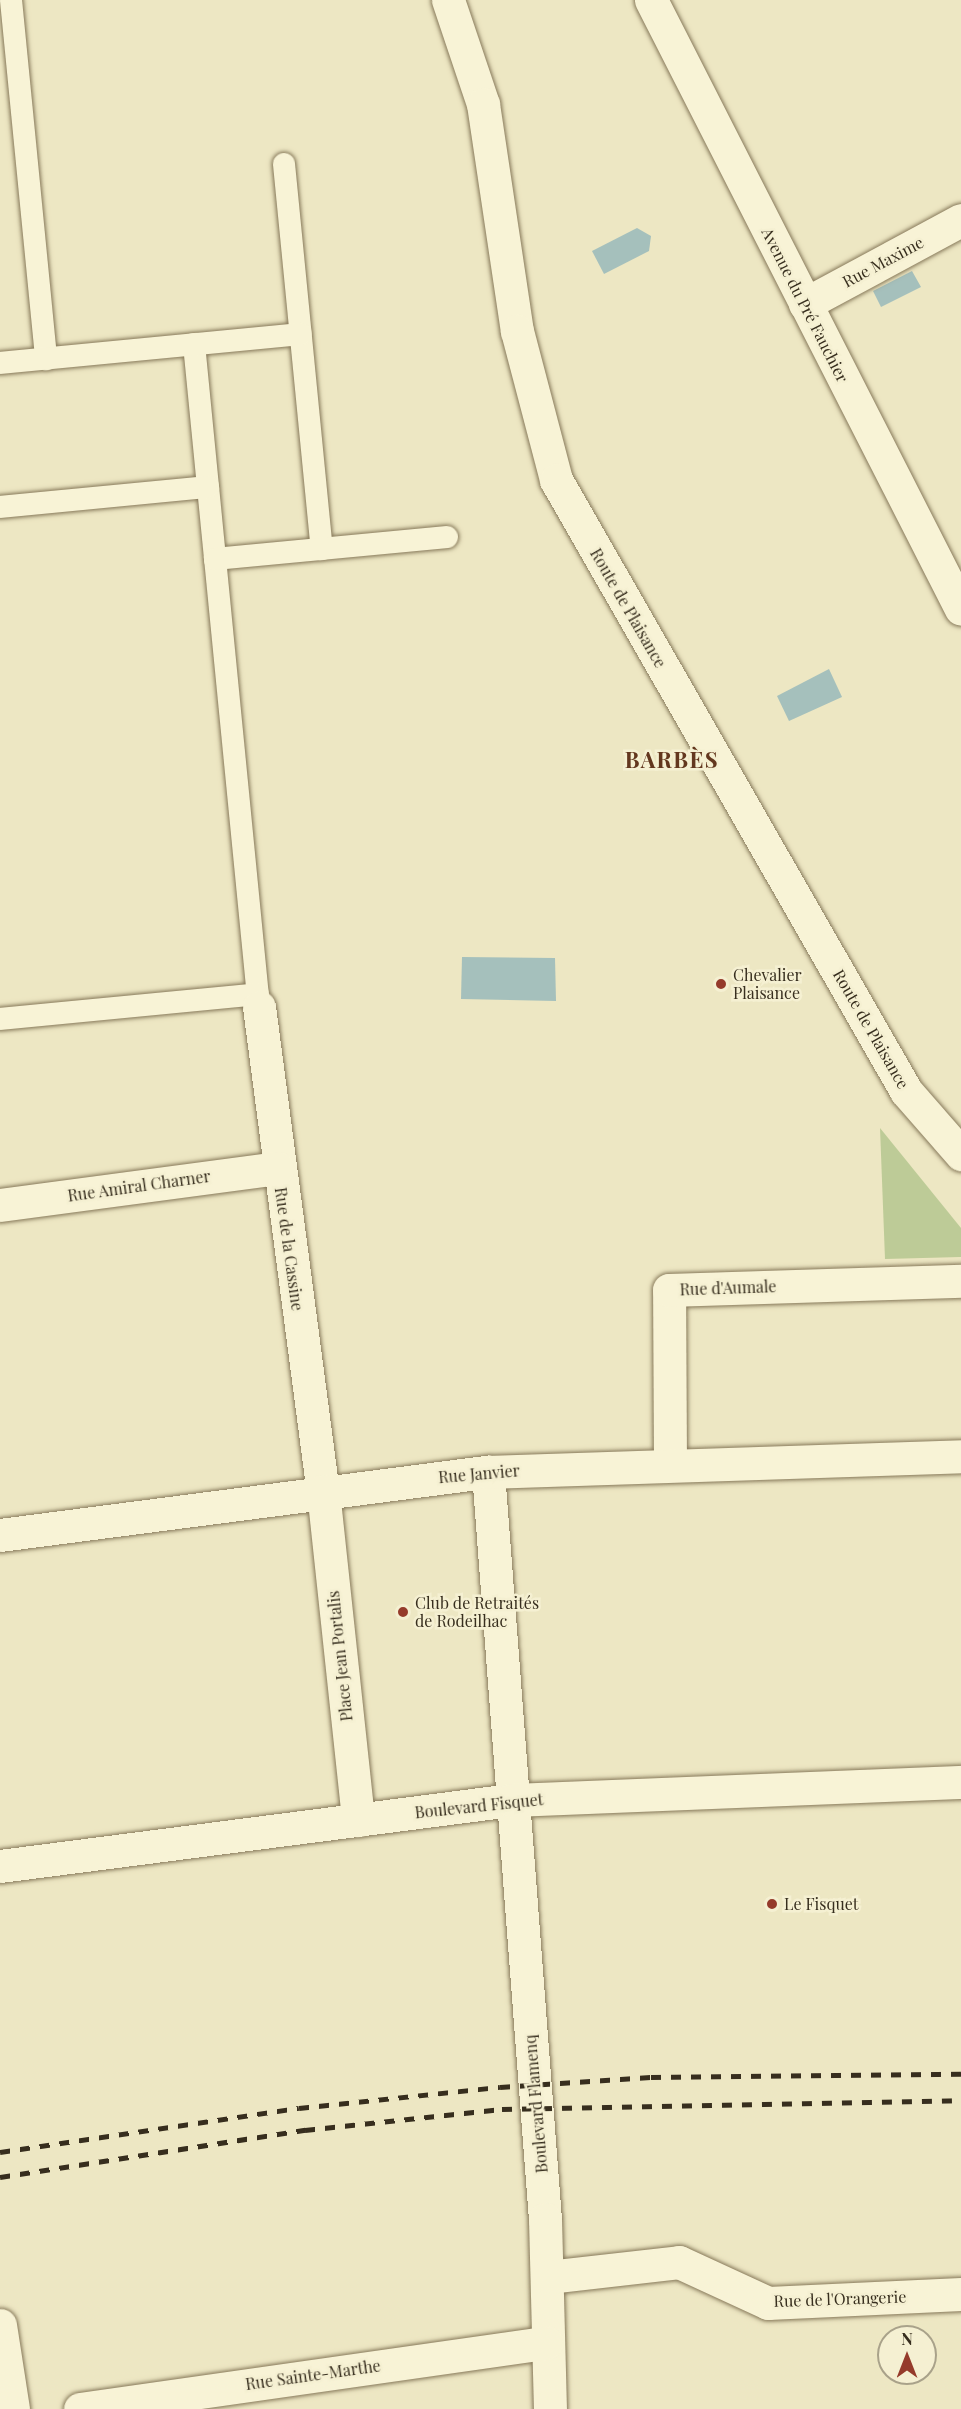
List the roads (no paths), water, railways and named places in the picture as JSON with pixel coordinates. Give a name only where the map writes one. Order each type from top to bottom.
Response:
[{"type":"street","name":"Route de Plaisance","points":[[448,0],[483,104],[517,331],[556,480],[906,1091],[961,1154]]},
{"type":"street","name":"Avenue du Pré Fauchier","points":[[651,0],[961,609]]},
{"type":"street","name":"Rue Maxime","points":[[805,304],[961,220]]},
{"type":"street","name":"Rue de la Cassine","points":[[258,1001],[322,1491]]},
{"type":"street","name":"Rue Amiral Charner","points":[[0,1205],[278,1168]]},
{"type":"street","name":"Rue d'Aumale","points":[[670,1464],[669,1290],[961,1281]]},
{"type":"street","name":"Rue Janvier","points":[[0,1535],[322,1491],[488,1472],[670,1464],[961,1456]]},
{"type":"street","points":[[488,1472],[511,1800]]},
{"type":"street","name":"Place Jean Portalis","points":[[322,1491],[358,1820]]},
{"type":"street","name":"Boulevard Fisquet","points":[[0,1866],[511,1800],[961,1782]]},
{"type":"street","name":"Boulevard Flamenq","points":[[511,1800],[548,2277],[546,2343],[550,2409]]},
{"type":"street","name":"Rue de l'Orangerie","points":[[548,2277],[679,2262],[768,2303],[961,2294]]},
{"type":"street","points":[[0,2325],[13,2409]]},
{"type":"street","name":"Rue Sainte-Marthe","points":[[80,2409],[231,2398],[546,2343]]},
{"type":"lane","points":[[11,0],[46,359]]},
{"type":"lane","points":[[284,164],[322,549]]},
{"type":"lane","points":[[0,363],[301,334]]},
{"type":"lane","points":[[0,1019],[258,1001],[194,344]]},
{"type":"lane","points":[[0,507],[208,487]]},
{"type":"lane","points":[[215,559],[447,537]]},
{"type":"water","points":[[637,228],[651,236],[649,251],[604,274],[592,251]]},
{"type":"water","points":[[912,271],[921,287],[881,307],[873,291]]},
{"type":"water","points":[[829,669],[842,697],[789,721],[777,696]]},
{"type":"water","points":[[462,957],[555,958],[556,1001],[461,999]]},
{"type":"railway","points":[[0,2152],[299,2108],[500,2087],[651,2077],[961,2074]]},
{"type":"railway","points":[[0,2177],[305,2130],[502,2109],[961,2100]]},
{"type":"place","name":"Chevalier Plaisance","points":[[721,984]]},
{"type":"place","name":"Club de Retraités de Rodeilhac","points":[[403,1612]]},
{"type":"place","name":"Le Fisquet","points":[[772,1904]]},
{"type":"district","name":"BARBÈS","points":[[672,760]]}]
